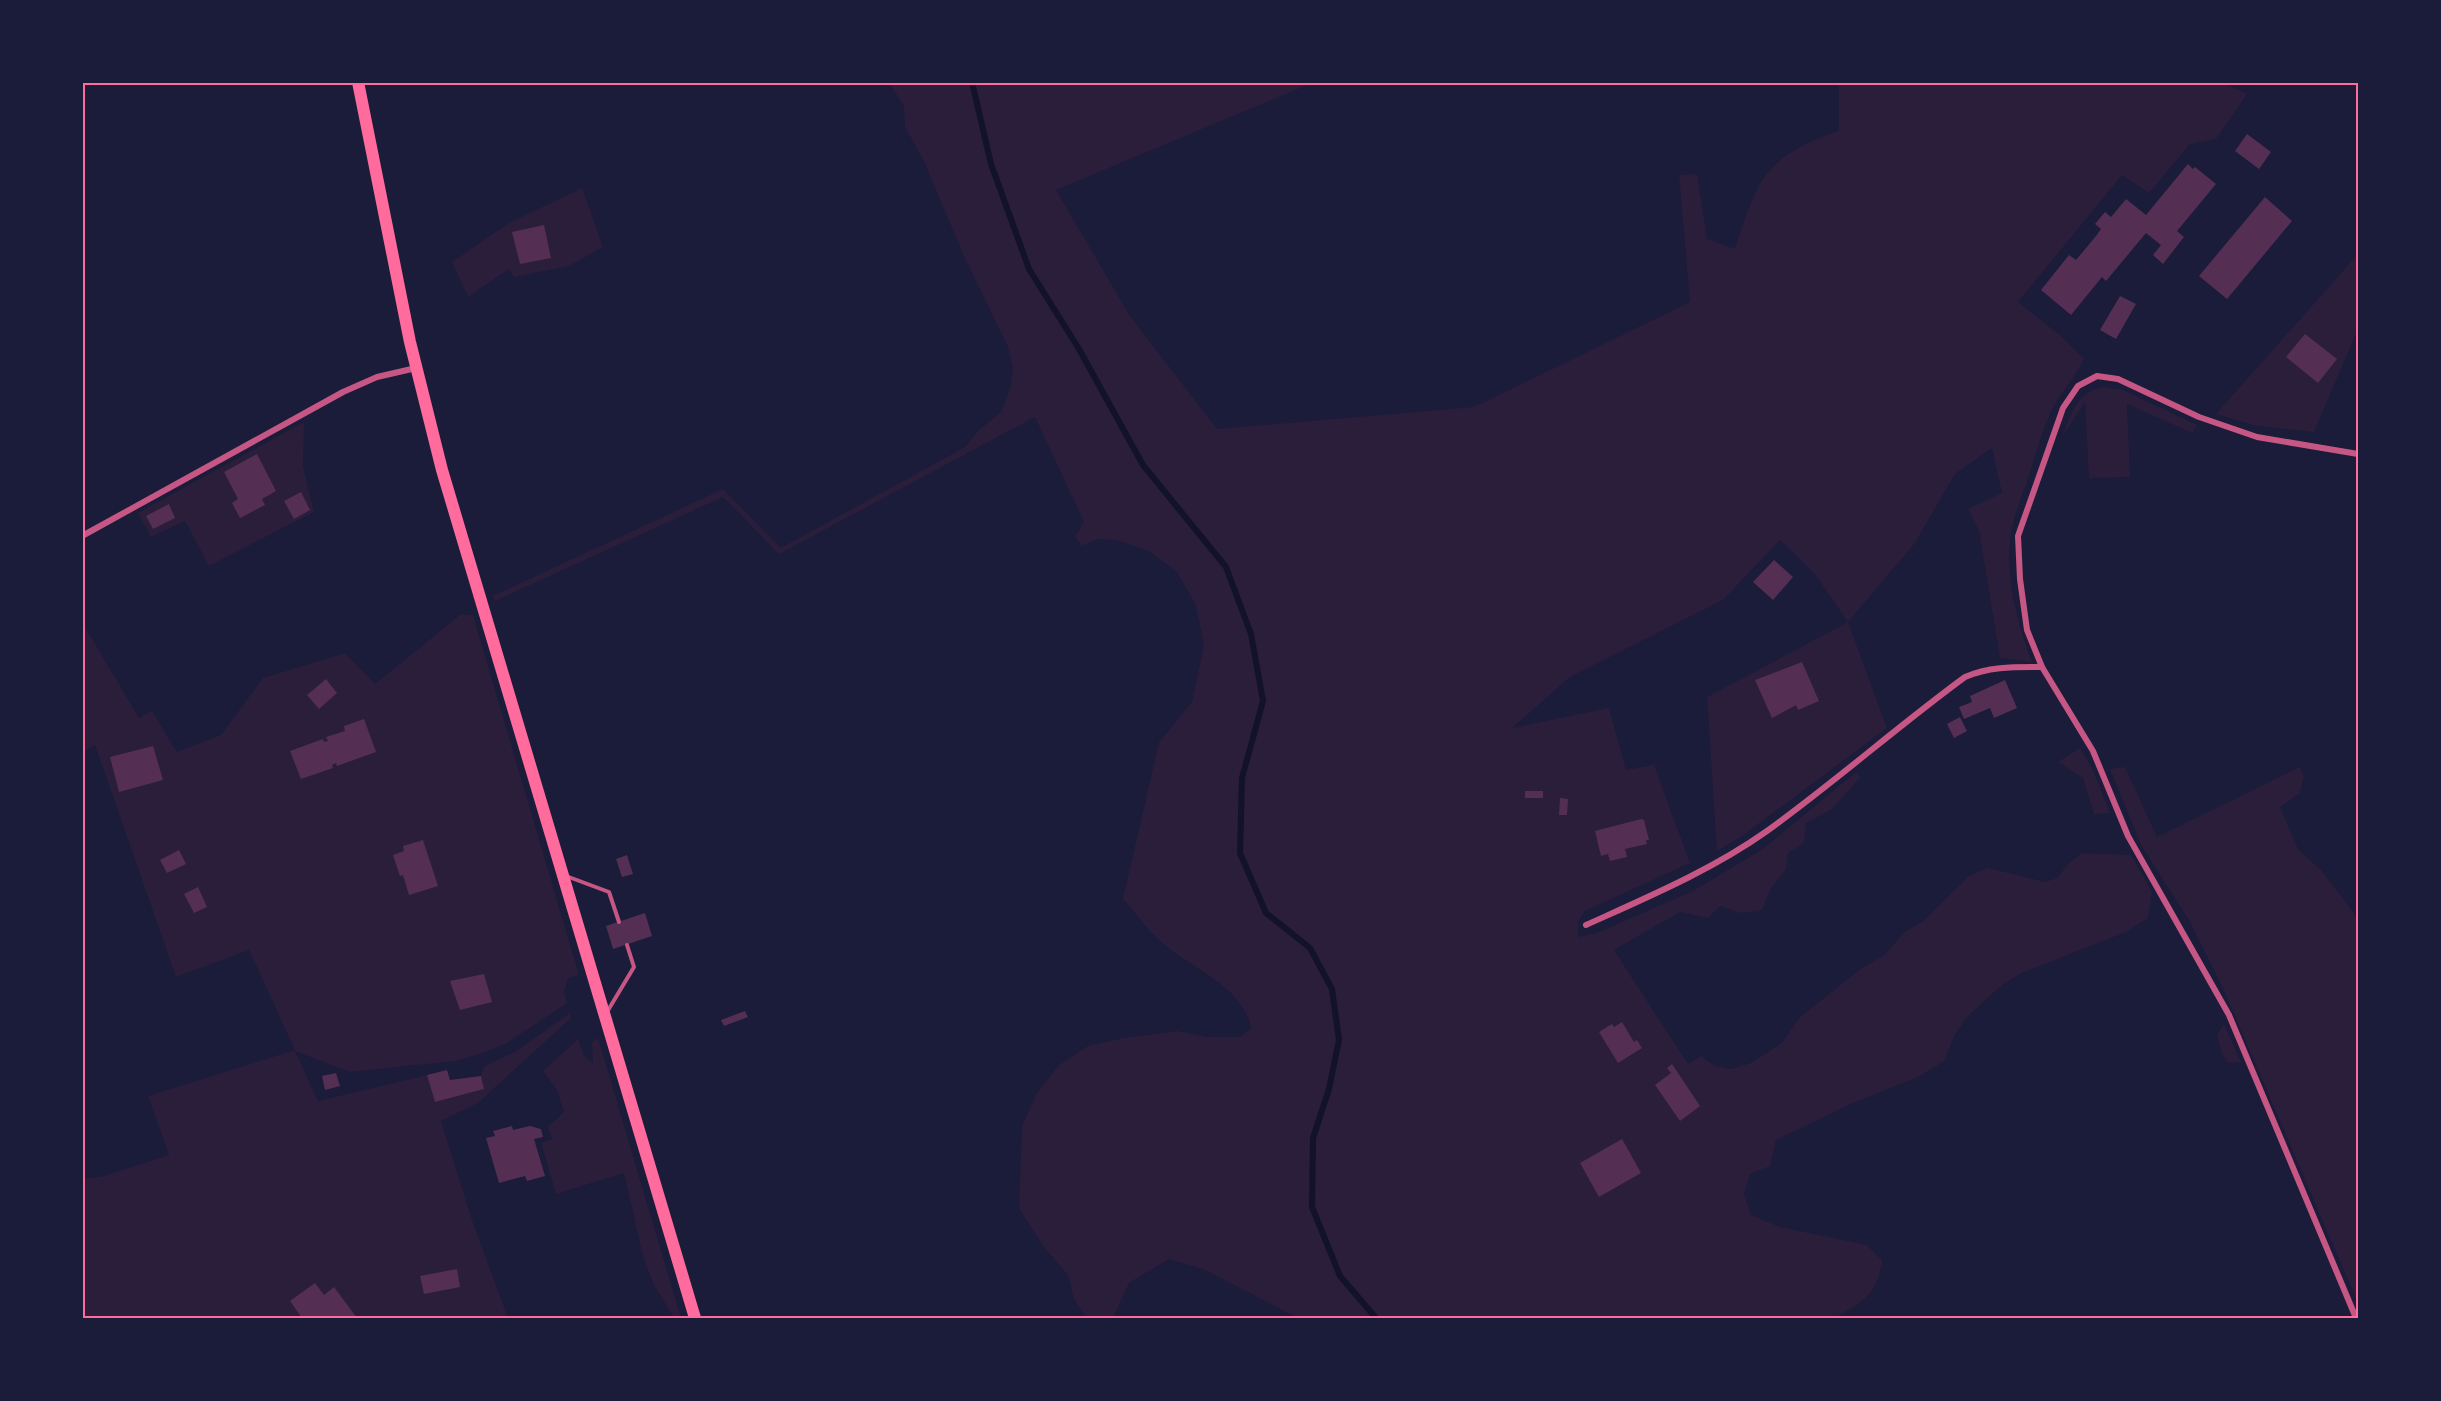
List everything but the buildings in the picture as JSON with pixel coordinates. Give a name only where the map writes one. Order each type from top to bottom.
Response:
[{"type":"main road","points":[[358,82],[416,368],[454,514],[695,1318]]},
{"type":"street","points":[[82,536],[343,392],[377,377],[416,368]]},
{"type":"street","points":[[2356,1318],[2229,1015],[2128,836],[2093,751],[2042,667],[2027,630],[2020,579],[2018,536],[2063,408],[2078,386],[2097,376],[2118,379],[2199,417],[2257,437],[2358,454]]},
{"type":"street","points":[[1586,925],[1660,892],[1702,870],[1766,831],[1965,677],[1979,671],[2008,667],[2042,667]]},
{"type":"lane","points":[[563,875],[609,892],[619,922]]},
{"type":"lane","points":[[605,1015],[634,968],[627,945]]},
{"type":"shaded area","points":[[2221,82],[2247,94],[2216,139],[2190,144],[2149,193],[2122,175],[2018,302],[2061,336],[2084,359],[2058,399],[2047,422],[2011,533],[2009,556],[2012,587],[2022,633],[2032,662],[2000,658],[1979,531],[1968,509],[2002,493],[1992,448],[1955,474],[1915,543],[1848,622],[1815,574],[1780,540],[1723,600],[1570,677],[1512,728],[1609,708],[1626,770],[1654,765],[1690,863],[1585,911],[1578,922],[1578,937],[1597,933],[1693,891],[1763,849],[1856,772],[1860,778],[1831,810],[1806,823],[1804,843],[1788,853],[1786,869],[1770,890],[1762,910],[1741,913],[1720,906],[1708,918],[1680,912],[1614,950],[1688,1064],[1701,1056],[1715,1066],[1731,1069],[1751,1063],[1782,1043],[1800,1017],[1862,968],[1883,956],[1906,931],[1922,922],[1969,876],[1988,868],[2045,882],[2057,878],[2068,864],[2082,853],[2131,855],[2152,892],[2148,918],[2126,932],[2022,973],[2002,985],[1967,1017],[1954,1036],[1944,1061],[1920,1076],[1851,1104],[1776,1140],[1770,1166],[1750,1174],[1744,1194],[1751,1215],[1780,1227],[1867,1245],[1882,1260],[1873,1289],[1861,1302],[1834,1318],[1298,1318],[1203,1269],[1169,1259],[1129,1283],[1113,1318],[1087,1318],[1074,1299],[1068,1275],[1043,1246],[1019,1208],[1022,1126],[1037,1093],[1059,1065],[1088,1046],[1124,1038],[1178,1031],[1207,1037],[1240,1037],[1251,1028],[1239,1002],[1229,991],[1167,947],[1123,899],[1159,742],[1192,702],[1204,645],[1196,605],[1177,572],[1149,551],[1117,540],[1097,539],[1082,546],[1075,537],[1084,522],[1035,417],[779,554],[723,497],[495,601],[493,596],[723,489],[781,548],[965,447],[979,430],[1001,412],[1010,389],[1013,368],[1008,347],[964,256],[923,159],[905,127],[904,106],[889,83],[1312,83],[1056,190],[1130,316],[1217,429],[1474,407],[1690,302],[1679,175],[1697,174],[1707,239],[1735,249],[1751,204],[1768,173],[1795,150],[1839,130],[1839,83]]},
{"type":"shaded area","points":[[582,188],[603,247],[569,266],[514,277],[509,269],[468,297],[452,262],[509,223]]},
{"type":"shaded area","points":[[2358,254],[2358,329],[2314,432],[2257,426],[2216,414]]},
{"type":"shaded area","points":[[2104,387],[2123,390],[2197,425],[2192,433],[2127,404],[2130,477],[2089,478],[2085,402],[2062,437],[2072,412],[2081,399],[2087,393]]},
{"type":"shaded area","points":[[304,422],[303,467],[314,512],[209,566],[185,521],[151,537],[138,513]]},
{"type":"shaded area","points":[[460,615],[473,615],[579,975],[568,978],[564,992],[567,1003],[507,1043],[455,1061],[350,1072],[295,1051],[318,1101],[427,1075],[435,1102],[484,1089],[481,1076],[484,1066],[515,1052],[570,1013],[571,1018],[478,1103],[441,1121],[472,1220],[508,1318],[83,1318],[83,1179],[104,1176],[169,1155],[148,1096],[295,1050],[249,950],[176,977],[95,745],[83,752],[82,622],[139,718],[152,711],[177,752],[221,735],[263,678],[345,653],[375,684]]},
{"type":"shaded area","points":[[1848,622],[1887,728],[1742,836],[1717,851],[1707,697]]},
{"type":"shaded area","points":[[2080,748],[2092,768],[2110,813],[2094,814],[2083,778],[2058,762]]},
{"type":"shaded area","points":[[2125,767],[2157,837],[2300,767],[2304,777],[2300,793],[2280,807],[2298,849],[2321,870],[2358,918],[2358,1303],[2223,988],[2189,920],[2141,845],[2110,769]]},
{"type":"shaded area","points":[[2224,1024],[2241,1062],[2228,1063],[2221,1051],[2217,1035]]},
{"type":"shaded area","points":[[598,1038],[681,1318],[674,1318],[653,1283],[643,1256],[624,1173],[556,1194],[541,1143],[552,1139],[548,1127],[564,1112],[557,1090],[543,1071],[578,1039],[584,1056],[593,1063],[592,1042]]},
{"type":"waterway","points":[[972,82],[991,164],[1029,269],[1079,349],[1143,465],[1226,567],[1251,634],[1263,701],[1242,778],[1240,853],[1266,913],[1310,948],[1332,989],[1339,1040],[1329,1089],[1313,1138],[1312,1207],[1340,1276],[1376,1318]]}]
